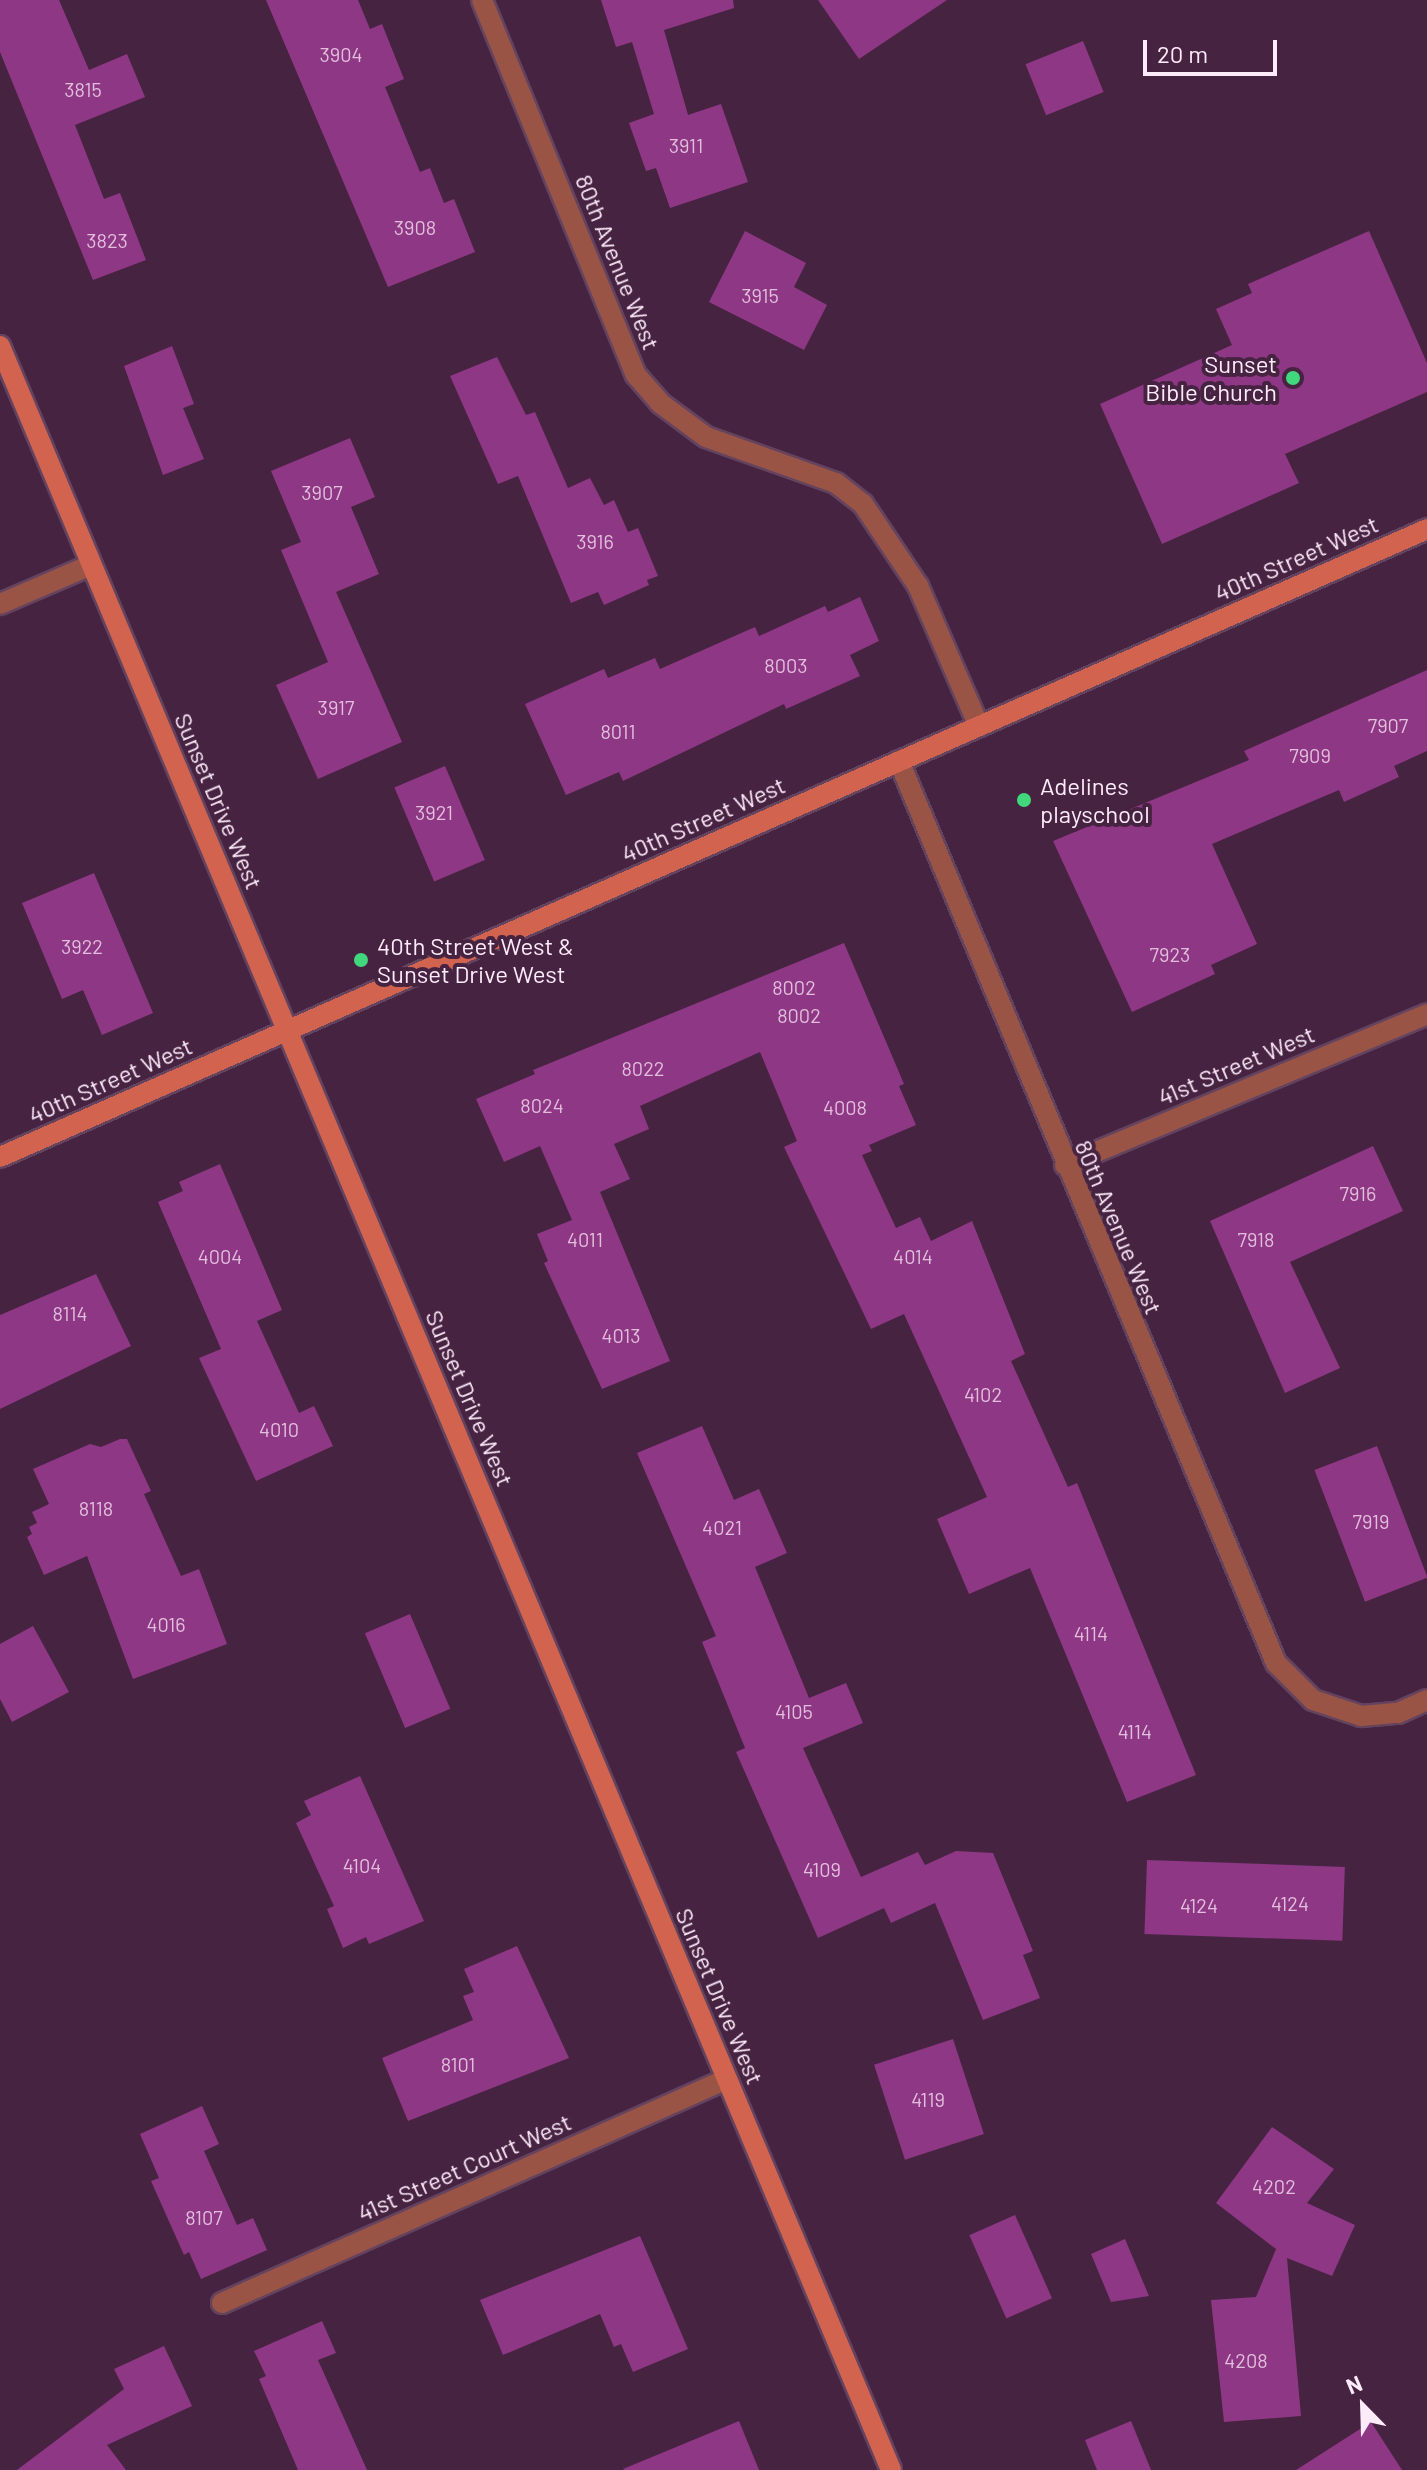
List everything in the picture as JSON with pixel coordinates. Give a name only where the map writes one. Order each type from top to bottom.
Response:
[{"type":"street","name":"80th Avenue West","points":[[482,0],[636,375],[660,403],[706,437],[836,483],[863,504],[918,586],[979,726]]},
{"type":"street","name":"Sunset Drive West","points":[[0,346],[891,2470]]},
{"type":"street","name":"40th Street West","points":[[0,1157],[1427,529]]},
{"type":"street","points":[[0,604],[91,565]]},
{"type":"street","name":"80th Avenue West","points":[[899,761],[1065,1165],[1276,1663],[1313,1700],[1361,1716],[1398,1713],[1427,1700]]},
{"type":"street","name":"41st Street West","points":[[1065,1165],[1427,1014]]},
{"type":"street","name":"41st Street Court West","points":[[222,2303],[727,2079]]},
{"type":"building","points":[[0,0],[59,0],[89,70],[127,54],[145,97],[75,125],[104,199],[120,193],[146,260],[93,280],[0,52]]},
{"type":"building","points":[[266,0],[358,0],[370,29],[382,24],[404,79],[385,87],[420,172],[430,168],[444,203],[454,199],[475,252],[388,287]]},
{"type":"building","points":[[601,0],[733,0],[734,8],[664,30],[688,115],[721,104],[748,182],[670,208],[656,168],[646,171],[629,123],[654,114],[632,42],[616,47]]},
{"type":"building","points":[[818,0],[947,0],[859,59]]},
{"type":"building","points":[[1083,41],[1104,92],[1046,115],[1026,64]]},
{"type":"building","points":[[745,231],[806,263],[794,287],[827,305],[804,350],[709,302]]},
{"type":"building","name":"Sunset Bible Church","points":[[1369,231],[1427,363],[1427,392],[1285,454],[1299,483],[1162,544],[1100,404],[1232,345],[1216,309],[1252,293],[1248,284]]},
{"type":"building","points":[[172,346],[194,404],[183,408],[204,459],[163,475],[124,366]]},
{"type":"building","points":[[497,357],[526,415],[535,412],[568,488],[590,478],[604,505],[614,500],[628,532],[638,528],[658,576],[647,580],[649,585],[604,605],[598,592],[571,603],[518,476],[498,484],[450,376]]},
{"type":"building","points":[[350,438],[375,497],[351,507],[379,574],[336,592],[402,742],[318,779],[276,685],[328,662],[281,550],[301,542],[271,471]]},
{"type":"building","points":[[860,597],[879,641],[850,655],[860,676],[786,709],[784,704],[623,781],[619,772],[566,795],[525,704],[604,669],[608,678],[655,658],[660,669],[755,627],[759,636],[825,606],[828,612]]},
{"type":"building","points":[[1427,670],[1427,751],[1394,766],[1399,777],[1344,802],[1339,790],[1212,844],[1257,944],[1211,965],[1215,974],[1132,1012],[1053,841],[1249,760],[1244,751]]},
{"type":"building","points":[[445,766],[485,860],[434,881],[394,787]]},
{"type":"building","points":[[94,873],[153,1013],[102,1035],[83,990],[62,999],[22,903]]},
{"type":"building","points":[[844,943],[904,1084],[899,1086],[916,1125],[869,1145],[872,1151],[862,1155],[896,1228],[920,1217],[931,1241],[972,1221],[1025,1354],[1011,1361],[1068,1487],[1077,1483],[1196,1775],[1127,1802],[1030,1568],[969,1594],[937,1519],[987,1497],[904,1314],[871,1329],[784,1147],[797,1141],[760,1052],[640,1106],[649,1129],[614,1144],[630,1179],[600,1192],[670,1361],[602,1389],[544,1263],[548,1261],[537,1234],[572,1220],[540,1146],[504,1162],[476,1099],[535,1074],[533,1070]]},
{"type":"building","points":[[1373,1146],[1403,1211],[1290,1262],[1340,1368],[1285,1393],[1210,1221]]},
{"type":"building","points":[[220,1164],[282,1310],[257,1321],[299,1413],[314,1406],[333,1446],[256,1481],[199,1358],[221,1349],[158,1202],[183,1191],[179,1182]]},
{"type":"building","points":[[96,1274],[131,1346],[0,1409],[0,1315]]},
{"type":"building","points":[[702,1426],[734,1500],[759,1489],[787,1553],[755,1567],[809,1698],[846,1683],[863,1723],[803,1748],[861,1877],[918,1852],[925,1865],[956,1851],[993,1853],[1033,1951],[1023,1955],[1040,1998],[983,2020],[935,1903],[891,1923],[884,1908],[818,1938],[736,1752],[745,1748],[702,1642],[716,1636],[637,1453]]},
{"type":"building","points":[[127,1439],[151,1491],[144,1494],[181,1576],[199,1569],[227,1644],[133,1679],[87,1556],[44,1575],[27,1537],[32,1534],[29,1527],[37,1523],[32,1512],[49,1504],[33,1469],[90,1444],[101,1447]]},
{"type":"building","points":[[1377,1446],[1427,1578],[1365,1602],[1314,1470]]},
{"type":"building","points":[[410,1614],[450,1709],[405,1728],[365,1633]]},
{"type":"building","points":[[33,1626],[69,1692],[12,1722],[0,1699],[0,1644]]},
{"type":"building","points":[[360,1776],[424,1921],[369,1944],[366,1937],[343,1948],[327,1909],[334,1906],[296,1823],[311,1815],[304,1801]]},
{"type":"building","points":[[1147,1860],[1345,1867],[1342,1941],[1144,1934]]},
{"type":"building","points":[[517,1946],[569,2058],[408,2121],[382,2058],[473,2020],[463,1996],[474,1992],[464,1969]]},
{"type":"building","points":[[953,2039],[984,2134],[905,2160],[874,2065]]},
{"type":"building","points":[[202,2106],[219,2144],[204,2151],[237,2225],[253,2218],[267,2250],[201,2279],[189,2252],[184,2255],[151,2181],[159,2178],[140,2134]]},
{"type":"building","points":[[1272,2127],[1334,2169],[1307,2203],[1355,2225],[1332,2276],[1287,2258],[1301,2416],[1224,2422],[1211,2300],[1256,2297],[1276,2249],[1216,2203]]},
{"type":"building","points":[[1015,2215],[1052,2298],[1006,2318],[969,2235]]},
{"type":"building","points":[[640,2236],[688,2349],[633,2372],[621,2344],[614,2347],[600,2314],[503,2355],[480,2300]]},
{"type":"building","points":[[1125,2239],[1149,2296],[1111,2302],[1091,2254]]},
{"type":"building","points":[[322,2321],[336,2353],[318,2360],[367,2470],[298,2470],[259,2379],[266,2376],[254,2351]]},
{"type":"building","points":[[164,2346],[192,2406],[107,2445],[126,2470],[17,2470],[124,2389],[114,2369]]},
{"type":"building","points":[[739,2421],[759,2470],[623,2469]]},
{"type":"building","points":[[1131,2421],[1151,2470],[1097,2470],[1085,2440]]},
{"type":"building","points":[[1371,2422],[1402,2470],[1296,2470]]},
{"type":"place","name":"Sunset Bible Church","points":[[1293,378]]},
{"type":"place","name":"Adelines playschool","points":[[1024,800]]},
{"type":"place","name":"40th Street West & Sunset Drive West","points":[[361,960]]}]
